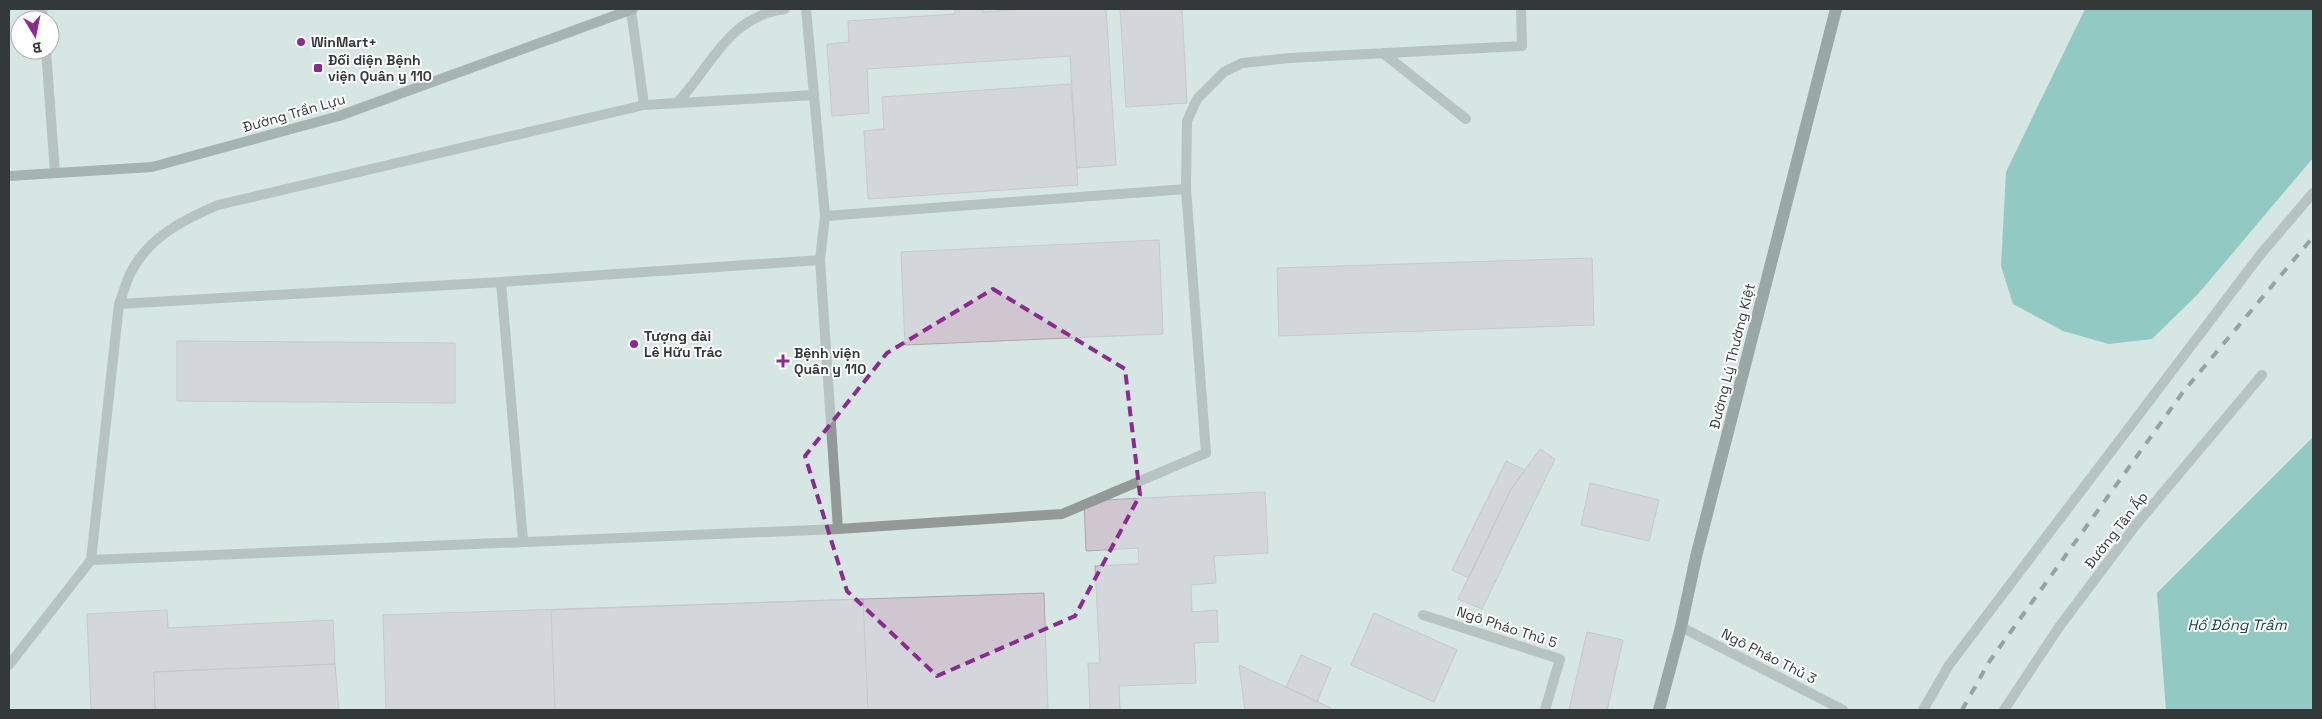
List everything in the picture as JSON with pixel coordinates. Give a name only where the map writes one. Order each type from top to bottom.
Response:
[{"type":"main road","name":"Đường Trần Lựu","points":[[9,176],[152,167],[339,116],[632,9]]},
{"type":"main road","name":"Đường Lý Thường Kiệt","points":[[1659,710],[1836,9]]},
{"type":"street","points":[[632,9],[644,105]]},
{"type":"street","points":[[677,103],[690,89],[713,54],[739,27],[774,10],[785,9]]},
{"type":"street","points":[[806,9],[825,216],[820,260],[838,529]]},
{"type":"street","points":[[91,560],[838,529],[1062,514],[1206,453],[1186,189],[1187,122],[1198,99],[1224,72],[1242,63],[1522,46],[1521,9]]},
{"type":"street","points":[[1383,53],[1466,119]]},
{"type":"street","points":[[47,60],[55,173]]},
{"type":"street","points":[[9,665],[91,560],[119,304],[132,271],[150,244],[183,220],[218,205],[644,105],[814,95]]},
{"type":"street","points":[[825,216],[1186,189]]},
{"type":"street","points":[[1923,710],[1949,665],[2087,482],[2260,255],[2313,193]]},
{"type":"street","points":[[119,304],[501,282],[820,260]]},
{"type":"street","points":[[501,282],[522,541]]},
{"type":"street","name":"Đường Tân Ấp","points":[[2004,710],[2059,627],[2135,526],[2262,375]]},
{"type":"street","name":"Ngõ Pháo Thủ 5","points":[[1423,615],[1560,659],[1545,710]]},
{"type":"street","name":"Ngõ Pháo Thủ 3","points":[[1681,626],[1844,710]]},
{"type":"highlighted area","points":[[993,289],[1125,369],[1140,495],[1075,616],[937,676],[847,591],[805,456],[887,353]]},
{"type":"water","points":[[2085,9],[2313,9],[2313,158],[2198,294],[2152,339],[2109,344],[2063,331],[2013,304],[2001,266],[2006,172]]},
{"type":"water","name":"Hồ Đồng Trầm","points":[[2313,437],[2313,710],[2166,710],[2157,593]]},
{"type":"building","points":[[955,9],[983,9],[983,12],[1025,9],[1106,9],[1116,165],[1077,168],[1070,56],[867,69],[869,113],[832,116],[827,44],[849,42],[848,21],[955,14]]},
{"type":"building","points":[[1120,9],[1182,9],[1187,103],[1126,107]]},
{"type":"building","points":[[1071,84],[1078,185],[868,199],[864,131],[884,129],[882,97]]},
{"type":"building","points":[[1159,240],[1163,334],[905,345],[901,252]]},
{"type":"building","points":[[1592,258],[1594,325],[1279,336],[1277,268]]},
{"type":"building","points":[[177,341],[455,343],[455,403],[177,401]]},
{"type":"building","points":[[1540,449],[1555,459],[1482,609],[1458,599],[1511,489]]},
{"type":"building","points":[[1506,461],[1525,470],[1511,489],[1469,578],[1452,570]]},
{"type":"building","points":[[1590,483],[1659,500],[1649,541],[1581,525]]},
{"type":"building","points":[[1265,492],[1268,553],[1214,556],[1216,583],[1191,585],[1192,612],[1217,610],[1218,642],[1194,643],[1196,683],[1119,686],[1120,710],[1090,710],[1088,663],[1100,663],[1095,566],[1139,564],[1138,548],[1086,551],[1084,501]]},
{"type":"building","points":[[1044,593],[1048,710],[386,710],[383,615]]},
{"type":"building","points":[[863,599],[868,710],[555,710],[551,610]]},
{"type":"building","points":[[167,610],[168,628],[333,620],[335,664],[154,672],[155,710],[91,710],[87,614]]},
{"type":"building","points":[[1374,613],[1457,650],[1434,702],[1351,665]]},
{"type":"building","points":[[1587,632],[1623,640],[1607,710],[1569,710]]},
{"type":"building","points":[[1301,655],[1331,668],[1317,702],[1286,687]]},
{"type":"building","points":[[335,664],[339,710],[155,710],[154,672]]},
{"type":"building","points":[[1239,665],[1331,708],[1330,710],[1245,710]]},
{"type":"railway","points":[[1962,710],[1989,662],[2183,392],[2313,237]]},
{"type":"place","name":"WinMart+","points":[[301,42]]},
{"type":"place","name":"Đối diện Bệnh viện Quân y 110","points":[[318,68]]},
{"type":"place","name":"Tượng đài Lê Hữu Trác","points":[[634,344]]},
{"type":"place","name":"Bệnh viện Quân y 110","points":[[783,361]]}]
